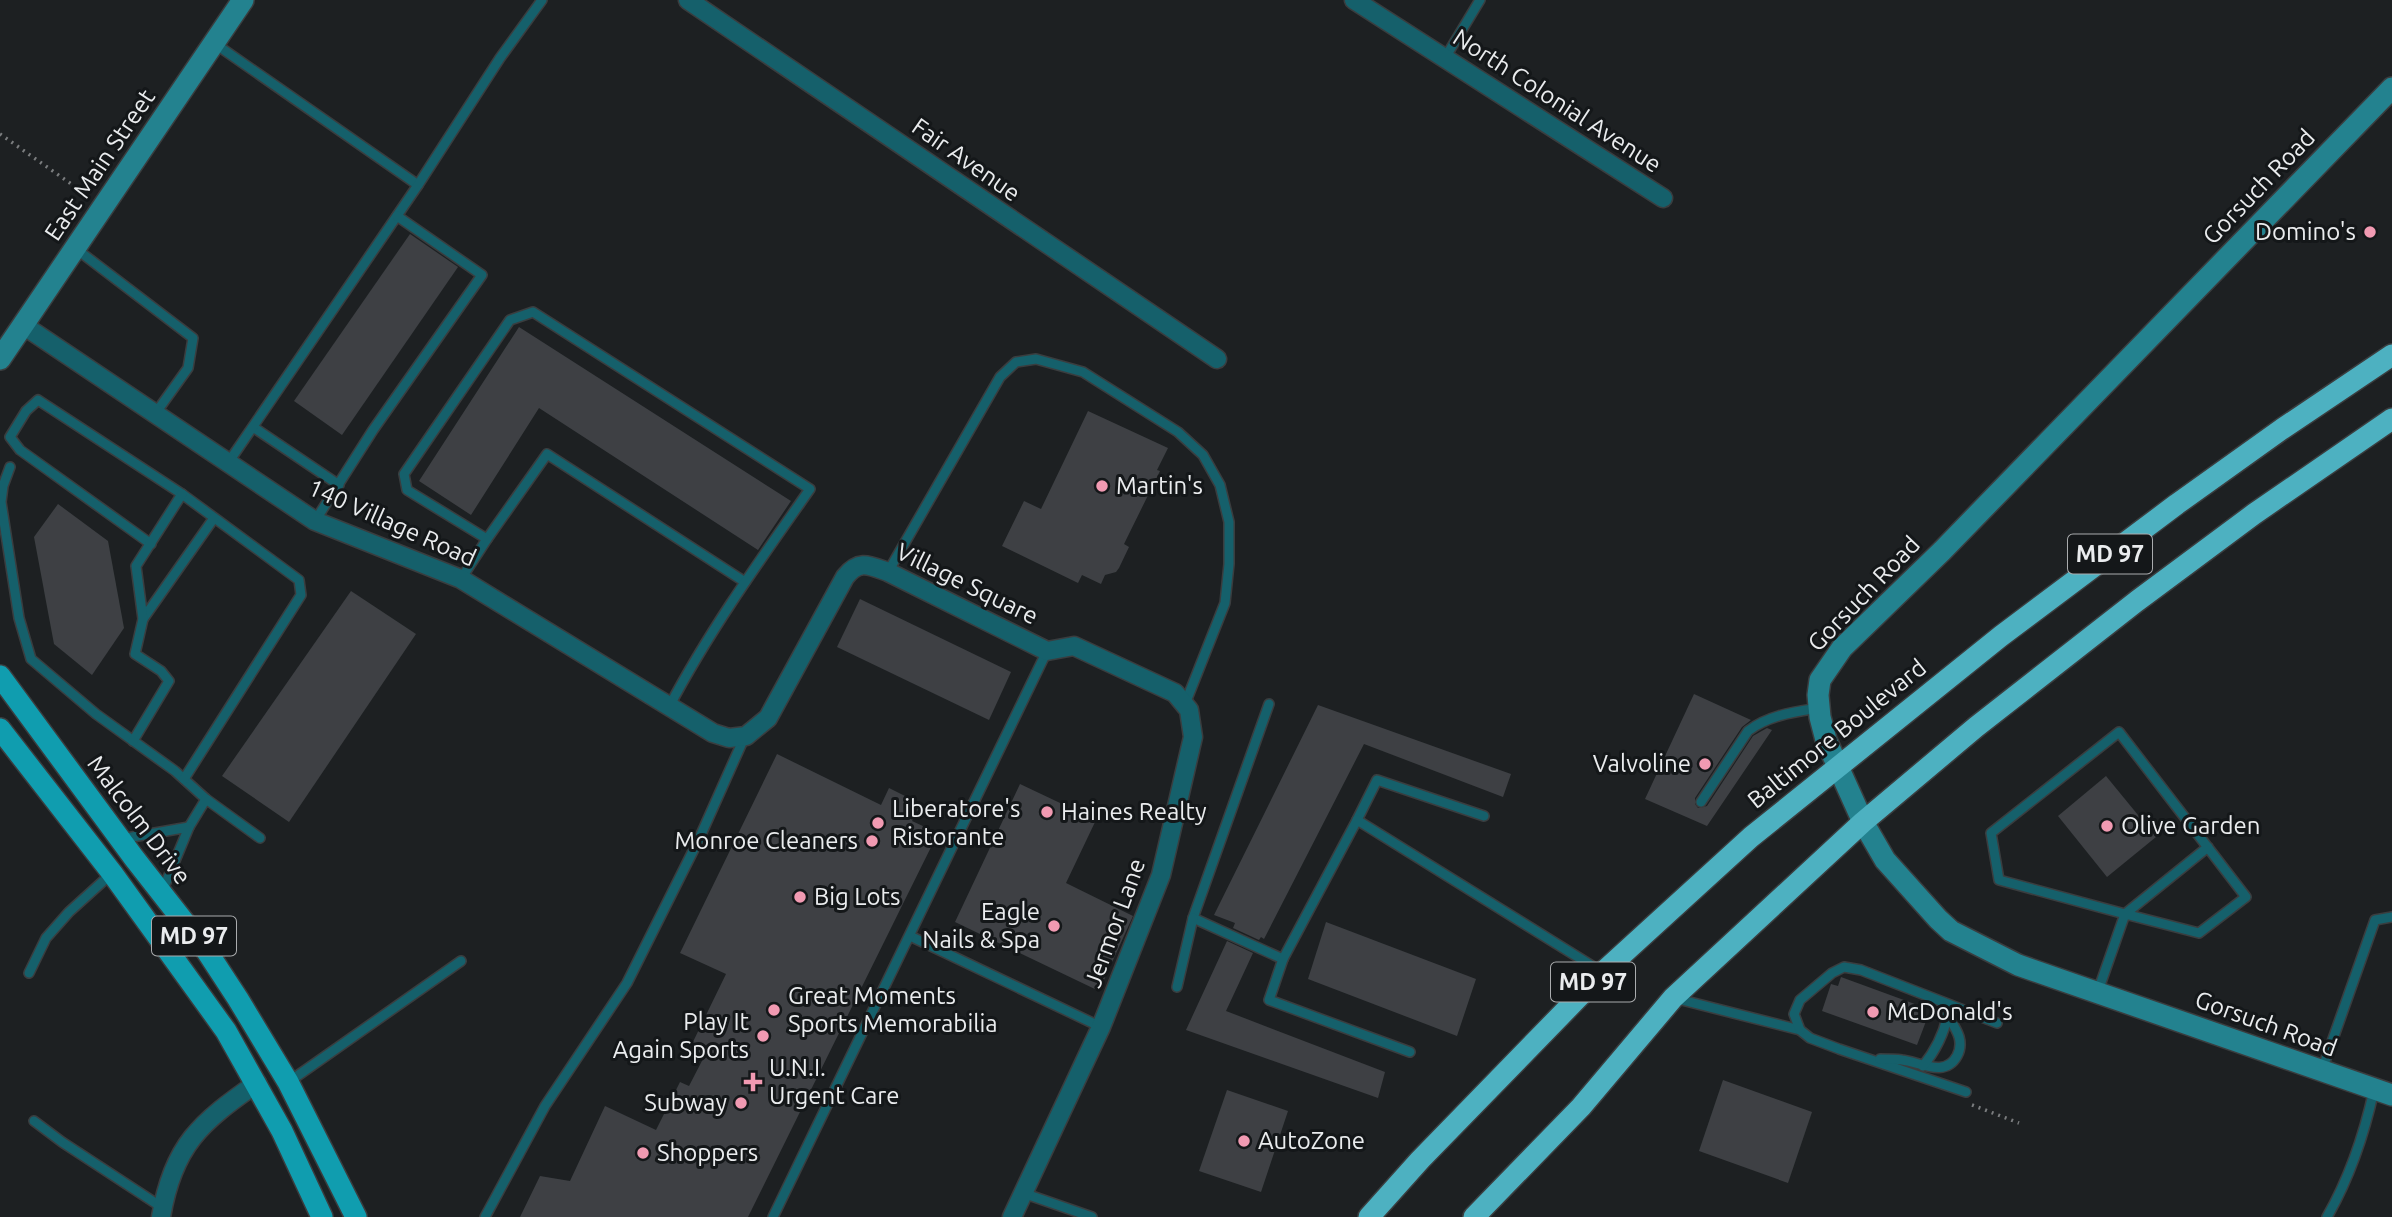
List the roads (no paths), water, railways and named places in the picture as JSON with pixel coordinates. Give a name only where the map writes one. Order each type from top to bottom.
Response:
[{"type":"highway","name":"Baltimore Boulevard","points":[[1369,1217],[1420,1160],[1603,972],[1751,838],[2001,635],[2282,429],[2392,355]]},
{"type":"highway","name":"MD 97","points":[[1474,1217],[1581,1107],[1672,998],[1863,822],[1976,727],[2137,601],[2254,514],[2392,419]]},
{"type":"main road","name":"Malcolm Drive","points":[[0,676],[119,839],[205,950],[288,1082],[356,1217]]},
{"type":"main road","name":"MD 97","points":[[0,729],[112,873],[226,1031],[257,1083],[323,1217]]},
{"type":"street","name":"East Main Street","points":[[0,359],[243,0]]},
{"type":"street","name":"Fair Avenue","points":[[688,0],[1217,359]]},
{"type":"street","name":"North Colonial Avenue","points":[[1354,0],[1664,198]]},
{"type":"street","name":"Gorsuch Road","points":[[2383,1093],[2018,965],[1951,931],[1885,860],[1863,822],[1826,740],[1819,708],[1820,680],[1842,649],[1953,540],[2392,88]]},
{"type":"street","name":"140 Village Road","points":[[23,325],[315,521],[461,579],[713,733],[729,738],[746,736]]},
{"type":"street","name":"Village Square","points":[[746,736],[768,718],[852,568],[869,565],[1047,651],[1074,646],[1175,693],[1185,704]]},
{"type":"street","name":"Jermor Lane","points":[[1012,1217],[1101,1027],[1164,862],[1193,737],[1191,717],[1185,704]]},
{"type":"street","points":[[162,1213],[180,1156],[197,1129],[222,1107],[257,1083]]},
{"type":"lane","points":[[228,463],[418,185],[500,58],[542,0]]},
{"type":"lane","points":[[1445,58],[1480,0]]},
{"type":"lane","points":[[214,43],[418,185]]},
{"type":"lane","points":[[315,521],[373,430],[482,275],[397,216]]},
{"type":"lane","points":[[75,248],[193,338],[188,368],[155,414]]},
{"type":"lane","points":[[487,539],[408,490],[404,474],[510,320],[533,312],[810,489],[692,663],[669,707]]},
{"type":"lane","points":[[888,572],[1000,377],[1016,362],[1036,359],[1083,372],[1178,432],[1203,455],[1220,485],[1229,522],[1225,603],[1185,704]]},
{"type":"lane","points":[[151,544],[20,450],[10,437],[26,411],[38,400],[182,494],[299,580],[301,595],[184,779]]},
{"type":"lane","points":[[253,427],[338,485]]},
{"type":"lane","points":[[461,579],[547,454],[745,582]]},
{"type":"lane","points":[[9,467],[1,502],[19,618],[31,659],[96,714],[260,838]]},
{"type":"lane","points":[[133,741],[169,681],[161,671],[135,654],[143,619],[136,566],[182,494]]},
{"type":"lane","points":[[143,619],[214,518]]},
{"type":"lane","points":[[773,1217],[1047,651]]},
{"type":"lane","points":[[1177,987],[1193,918],[1269,704]]},
{"type":"lane","points":[[1701,802],[1748,731],[1780,715],[1819,708]]},
{"type":"lane","points":[[2119,732],[2246,897],[2199,933],[2125,914],[1999,880],[1991,833],[2119,732]]},
{"type":"lane","points":[[485,1217],[545,1106],[627,984],[699,839],[746,736]]},
{"type":"lane","points":[[1410,1052],[1269,1000],[1283,959],[1377,780],[1484,816]]},
{"type":"lane","points":[[161,894],[189,827],[206,799]]},
{"type":"lane","points":[[1357,820],[1603,972]]},
{"type":"lane","points":[[119,839],[189,827]]},
{"type":"lane","points":[[2097,993],[2125,914],[2208,847]]},
{"type":"lane","points":[[29,974],[46,938],[69,912],[112,873]]},
{"type":"lane","points":[[2321,1072],[2375,920],[2392,917]]},
{"type":"lane","points":[[1193,918],[1283,959]]},
{"type":"lane","points":[[910,936],[1101,1027]]},
{"type":"lane","points":[[288,1082],[461,961]]},
{"type":"lane","points":[[1800,1030],[1794,1014],[1800,1000],[1832,973],[1844,967],[1861,970],[1997,1023]]},
{"type":"lane","points":[[1672,998],[1800,1030],[1810,1038],[1966,1092]]},
{"type":"lane","points":[[1871,1059],[1904,1060],[1923,1066],[1944,1068],[1953,1063],[1959,1052],[1961,1037],[1948,1016],[1946,1003]]},
{"type":"lane","points":[[1923,1066],[1933,1055],[1948,1016]]},
{"type":"lane","points":[[2327,1217],[2383,1093]]},
{"type":"lane","points":[[34,1121],[162,1213]]},
{"type":"lane","points":[[1023,1193],[1092,1217]]},
{"type":"place","name":"Domino's","points":[[2370,232]]},
{"type":"place","name":"Martin's","points":[[1102,486]]},
{"type":"place","name":"Valvoline","points":[[1705,764]]},
{"type":"place","name":"Haines Realty","points":[[1047,812]]},
{"type":"place","name":"Liberatore's Ristorante","points":[[878,823]]},
{"type":"place","name":"Olive Garden","points":[[2107,826]]},
{"type":"place","name":"Monroe Cleaners","points":[[872,841]]},
{"type":"place","name":"Big Lots","points":[[800,897]]},
{"type":"place","name":"Eagle Nails & Spa","points":[[1054,926]]},
{"type":"place","name":"Great Moments Sports Memorabilia","points":[[774,1010]]},
{"type":"place","name":"McDonald's","points":[[1873,1012]]},
{"type":"place","name":"Play It Again Sports","points":[[763,1036]]},
{"type":"place","name":"U.N.I. Urgent Care","points":[[753,1082]]},
{"type":"place","name":"Subway","points":[[741,1103]]},
{"type":"place","name":"AutoZone","points":[[1244,1141]]},
{"type":"place","name":"Shoppers","points":[[643,1153]]}]
